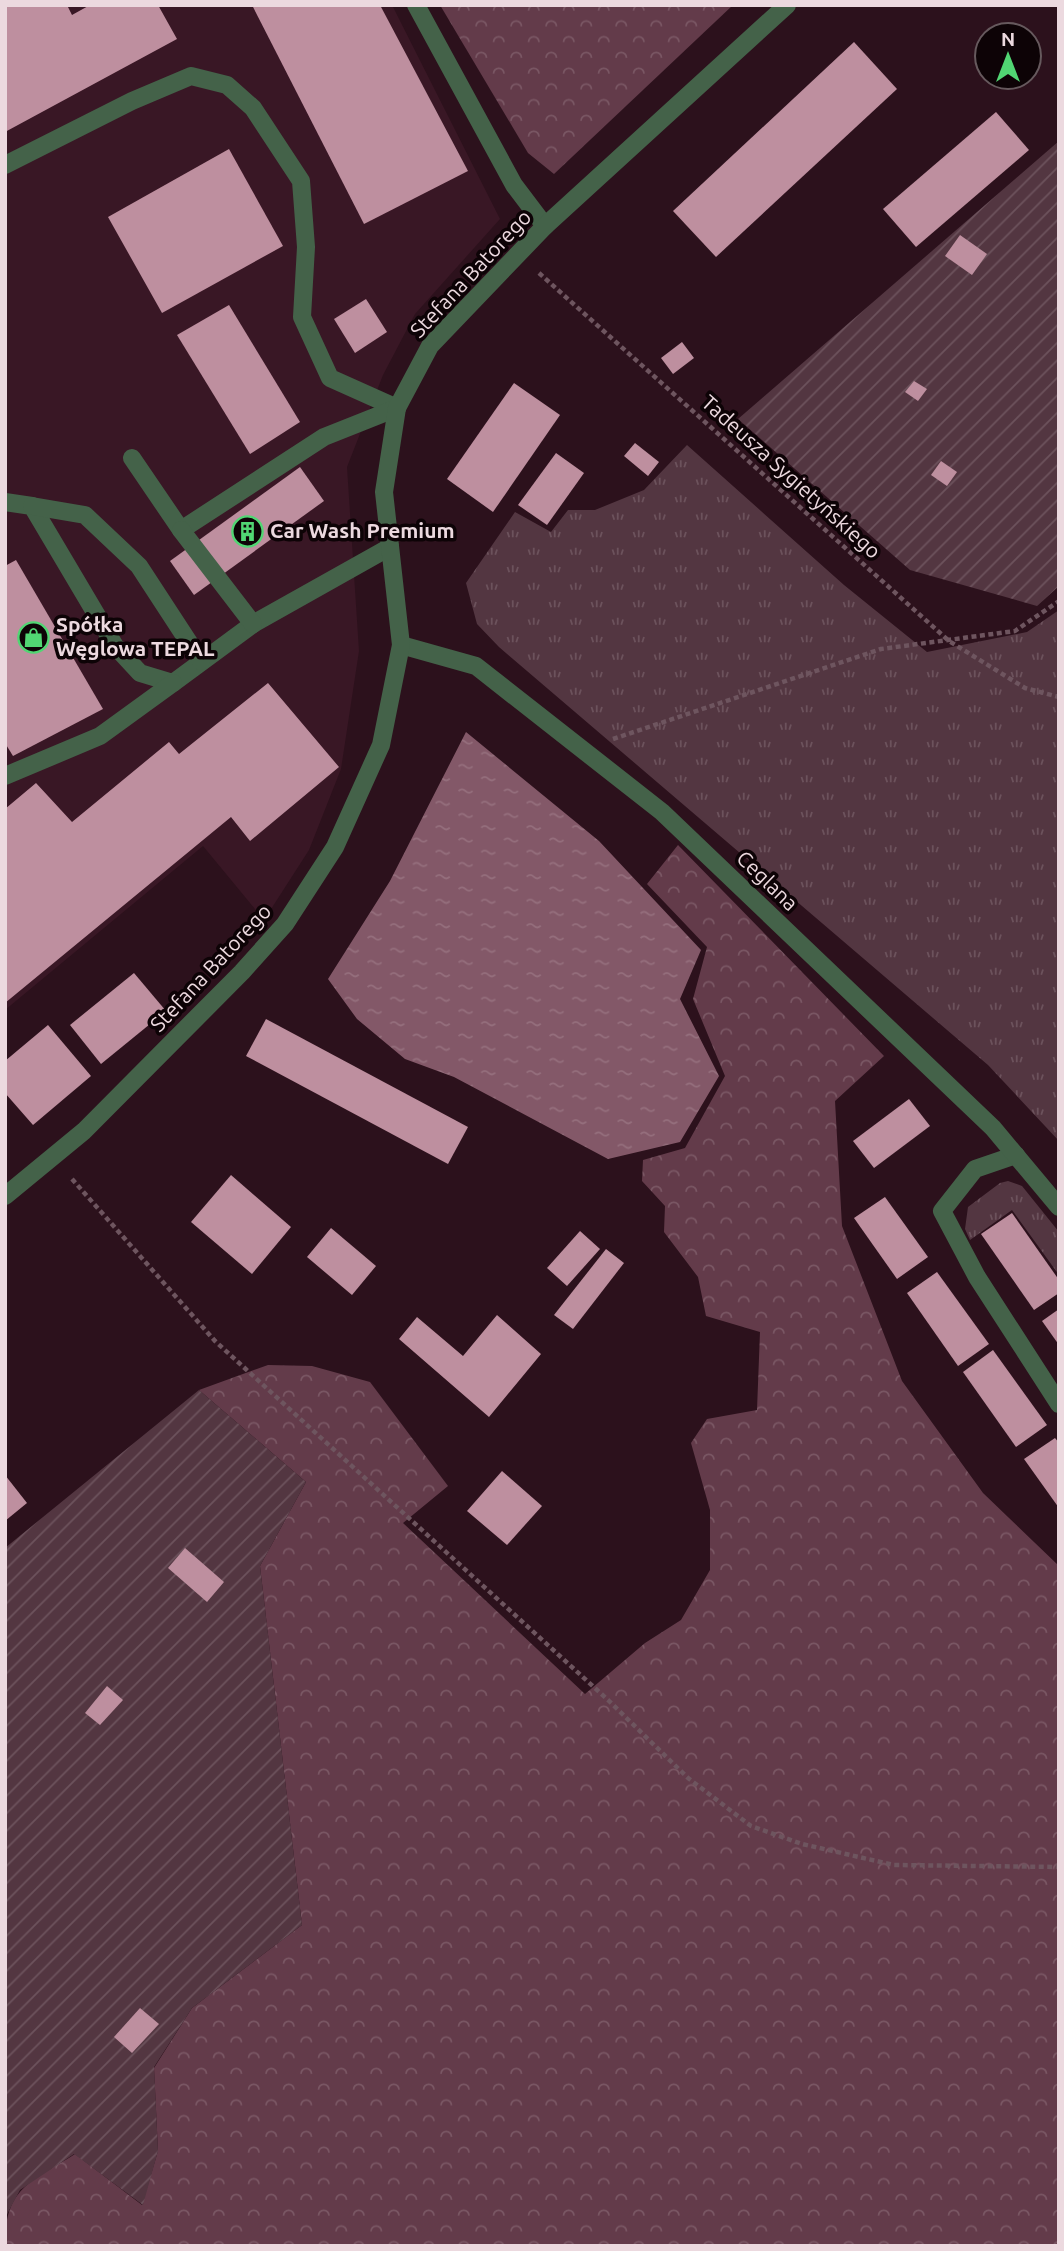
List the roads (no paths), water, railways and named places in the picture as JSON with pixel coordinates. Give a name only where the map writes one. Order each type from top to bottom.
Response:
[{"type":"street","points":[[416,5],[514,185],[545,226]]},
{"type":"street","name":"Stefana Batorego","points":[[5,1196],[84,1131],[285,924],[335,847],[381,745],[401,645],[384,492],[397,408],[430,346],[545,226],[787,5]]},
{"type":"street","points":[[5,165],[132,101],[191,76],[227,85],[253,108],[301,181],[306,247],[302,317],[330,378],[397,408]]},
{"type":"street","points":[[181,530],[324,437],[397,408]]},
{"type":"street","points":[[132,458],[181,530],[253,624]]},
{"type":"street","points":[[5,502],[86,515],[139,566],[201,662]]},
{"type":"street","points":[[32,506],[115,646],[140,673],[173,683]]},
{"type":"street","points":[[5,776],[100,736],[253,624],[390,547]]},
{"type":"street","name":"Ceglana","points":[[401,645],[475,666],[673,822],[993,1128],[1059,1207]]},
{"type":"street","points":[[1016,1155],[975,1169],[942,1211],[976,1277],[1059,1404]]},
{"type":"water","points":[[466,732],[599,841],[701,950],[680,999],[719,1076],[680,1142],[608,1159],[454,1077],[405,1059],[357,1019],[328,979],[390,881]]},
{"type":"place","name":"Car Wash Premium","points":[[247,531]]},
{"type":"place","name":"Spółka Węglowa TEPAL","points":[[33,637]]}]
